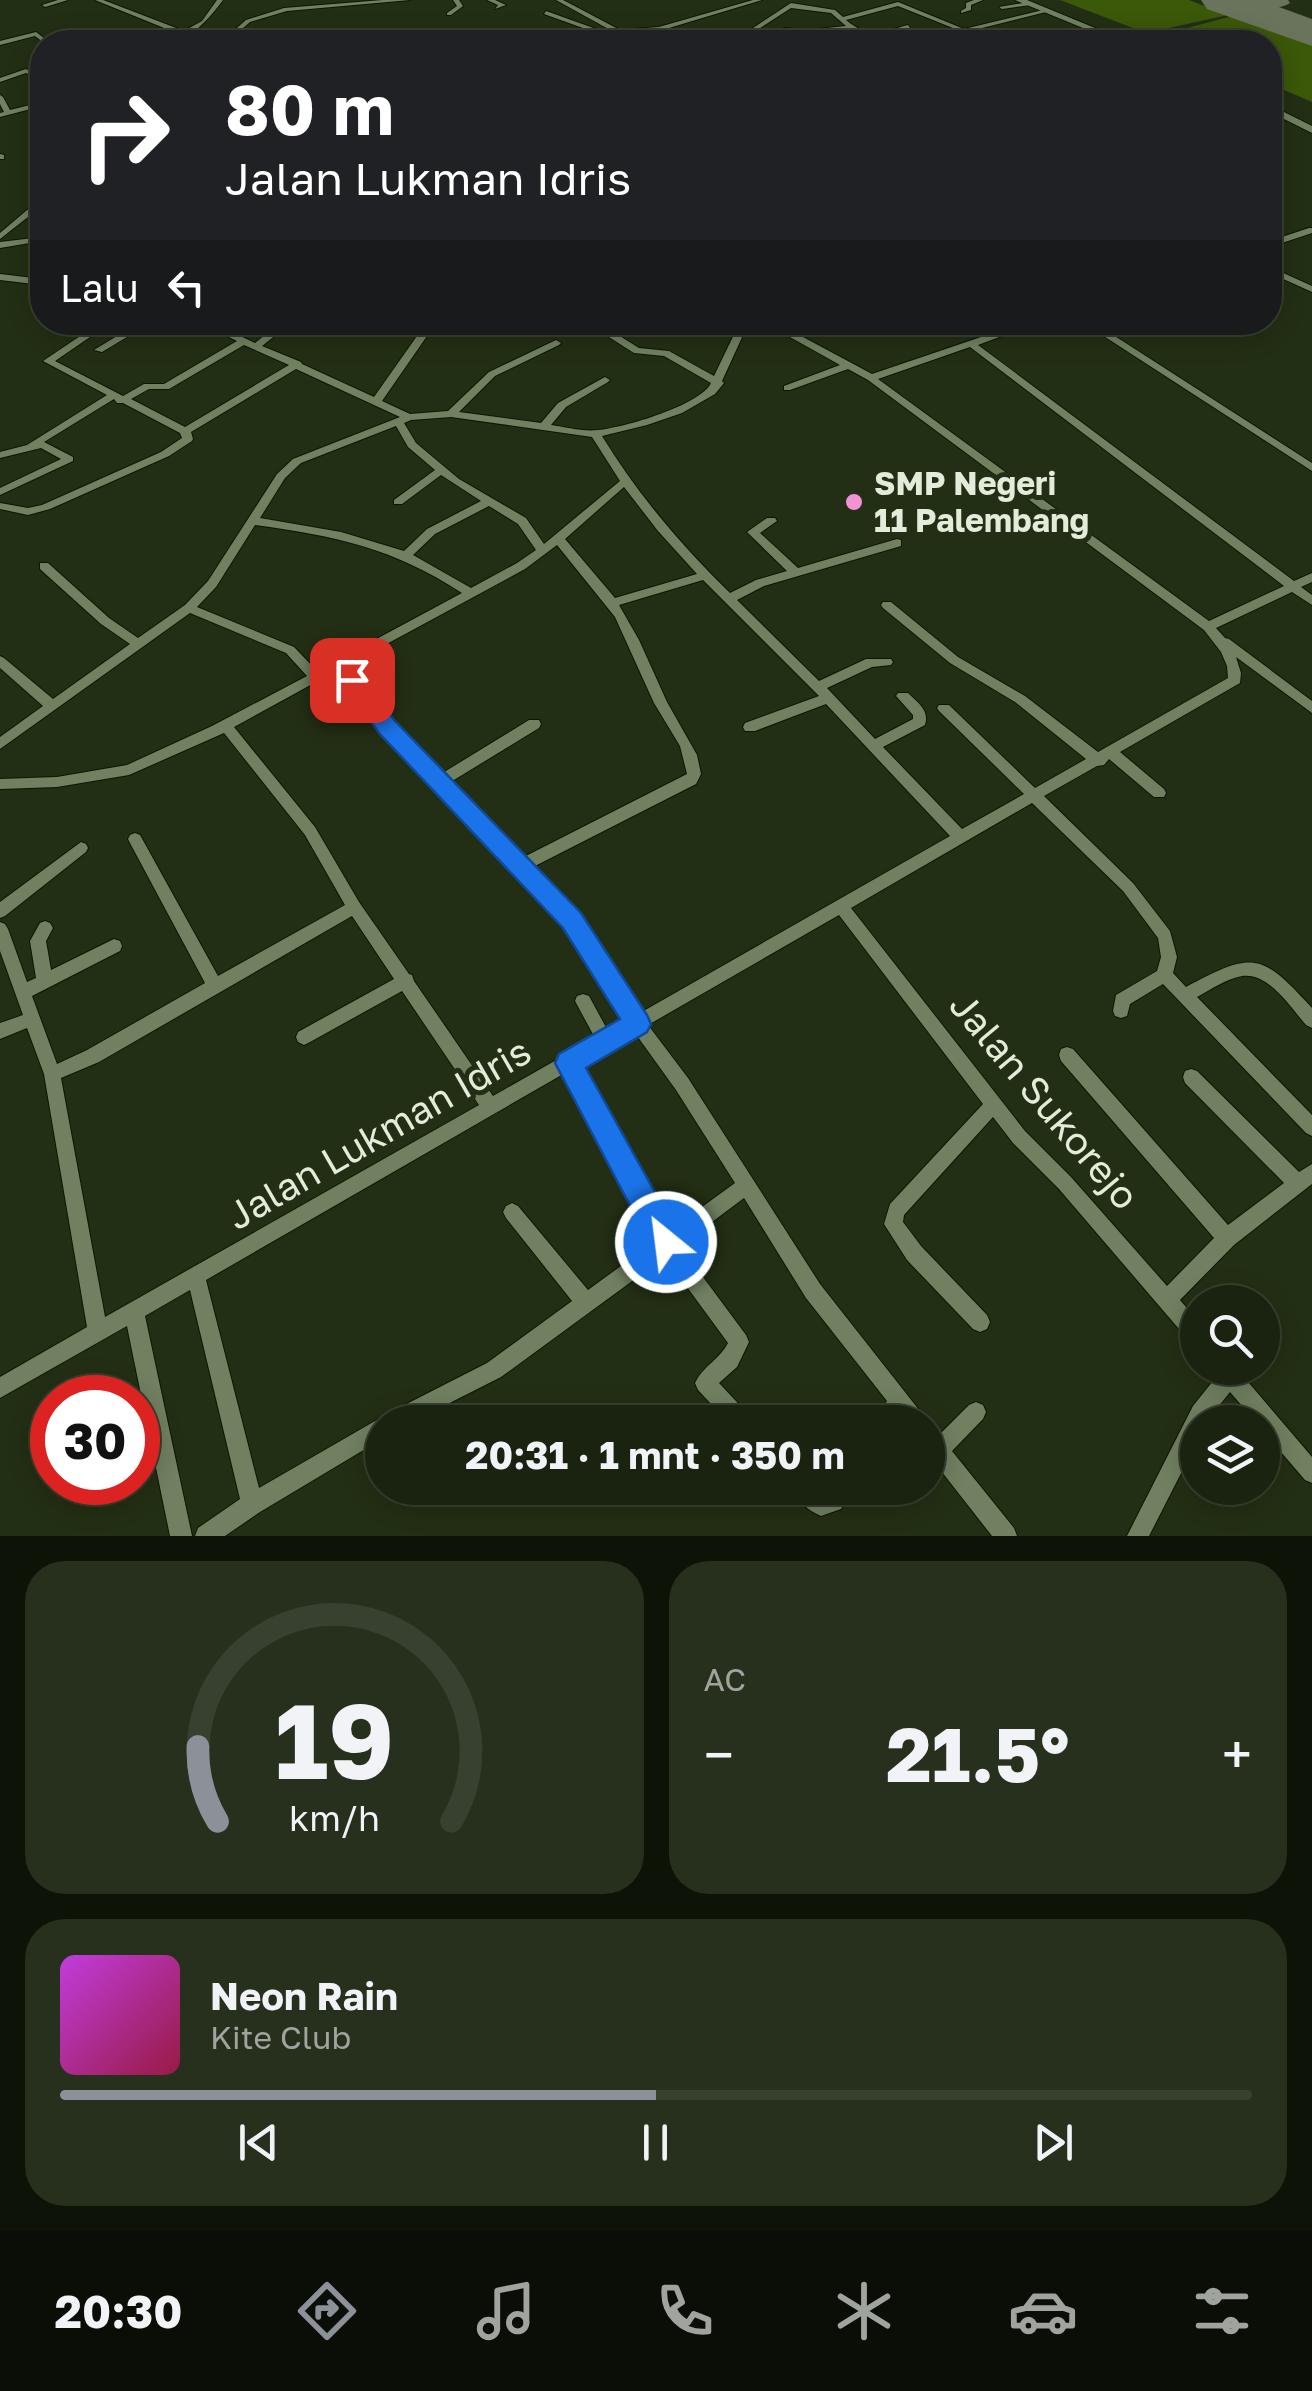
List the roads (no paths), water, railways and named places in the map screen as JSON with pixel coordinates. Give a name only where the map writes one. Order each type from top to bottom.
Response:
[{"type":"street","points":[[45,5],[65,0]]},
{"type":"street","points":[[98,0],[172,30]]},
{"type":"street","points":[[191,30],[204,22],[220,0]]},
{"type":"street","points":[[286,10],[290,0]]},
{"type":"street","points":[[238,30],[248,22],[286,10],[406,0]]},
{"type":"street","points":[[449,14],[460,6],[456,0]]},
{"type":"street","points":[[490,0],[502,5],[497,8]]},
{"type":"street","points":[[558,0],[616,30]]},
{"type":"street","points":[[717,0],[731,10]]},
{"type":"street","points":[[659,30],[760,0]]},
{"type":"street","points":[[757,30],[800,0]]},
{"type":"street","points":[[963,12],[980,0]]},
{"type":"street","points":[[1002,7],[1022,1],[1095,30]]},
{"type":"street","points":[[842,19],[898,4],[962,30],[1048,11]]},
{"type":"street","points":[[788,6],[824,8],[858,30]]},
{"type":"street","points":[[546,13],[595,30]]},
{"type":"street","points":[[825,30],[851,27]]},
{"type":"street","points":[[974,27],[981,30]]},
{"type":"street","points":[[0,42],[30,34]]},
{"type":"street","points":[[0,80],[30,73]]},
{"type":"street","points":[[0,97],[4,114],[30,107]]},
{"type":"street","points":[[1282,115],[1312,130]]},
{"type":"street","points":[[0,241],[30,213]]},
{"type":"street","points":[[1282,240],[1312,230]]},
{"type":"street","points":[[0,241],[30,240]]},
{"type":"street","points":[[1282,275],[1312,289]]},
{"type":"street","points":[[0,277],[30,281]]},
{"type":"street","points":[[48,361],[88,335]]},
{"type":"street","points":[[99,350],[125,335]]},
{"type":"street","points":[[230,335],[376,400],[403,419],[412,446],[522,521],[542,550]]},
{"type":"street","points":[[30,447],[116,398],[147,386],[166,387],[266,335]]},
{"type":"street","points":[[376,400],[422,335]]},
{"type":"street","points":[[612,335],[637,352],[666,353],[719,382]]},
{"type":"street","points":[[0,744],[190,608],[212,584],[282,476],[297,461],[403,419],[451,414],[596,434],[678,410],[712,392],[739,335]]},
{"type":"street","points":[[791,335],[872,378],[1312,708]]},
{"type":"street","points":[[872,378],[997,335]]},
{"type":"street","points":[[1106,335],[1312,468]]},
{"type":"street","points":[[451,414],[492,374],[556,343]]},
{"type":"street","points":[[971,344],[1312,600]]},
{"type":"street","points":[[0,506],[28,512],[46,508],[165,454],[188,439],[185,431],[33,354]]},
{"type":"street","points":[[185,431],[298,364]]},
{"type":"street","points":[[787,388],[848,366]]},
{"type":"street","points":[[542,428],[562,405],[605,380]]},
{"type":"street","points":[[596,434],[623,483],[704,576],[828,698],[961,838]]},
{"type":"street","points":[[0,455],[50,446],[69,461],[0,492]]},
{"type":"street","points":[[398,502],[442,470]]},
{"type":"street","points":[[0,784],[57,782],[129,770],[225,725],[521,566],[558,540],[623,483]]},
{"type":"street","points":[[406,556],[418,536],[447,526],[489,502]]},
{"type":"street","points":[[254,521],[349,534],[435,568],[469,592]]},
{"type":"street","points":[[771,521],[753,532],[795,572]]},
{"type":"street","points":[[520,867],[623,817],[691,780],[694,774],[683,738],[661,703],[634,634],[558,540]]},
{"type":"street","points":[[729,599],[760,582],[897,544]]},
{"type":"street","points":[[44,566],[105,621],[138,644]]},
{"type":"street","points":[[612,603],[704,576]]},
{"type":"street","points":[[1212,631],[1312,577]]},
{"type":"street","points":[[887,605],[954,660],[1020,699],[1159,793]]},
{"type":"street","points":[[190,608],[290,650],[316,678]]},
{"type":"street","name":"Jalan Lukman Idris","points":[[0,1388],[1235,680],[1236,670],[1212,631]]},
{"type":"street","points":[[0,661],[52,706]]},
{"type":"street","points":[[817,687],[870,662],[886,662]]},
{"type":"street","points":[[338,666],[366,695],[387,727],[572,920],[638,1024],[682,1084],[813,1292],[902,1405]]},
{"type":"street","points":[[873,746],[920,722],[920,714],[903,696]]},
{"type":"street","points":[[750,727],[828,698]]},
{"type":"street","points":[[944,708],[1128,887],[1165,936],[1169,957],[1164,975],[1122,1000],[1120,1011]]},
{"type":"street","points":[[439,782],[534,724]]},
{"type":"street","points":[[225,725],[310,831],[354,907],[491,1108]]},
{"type":"street","points":[[135,840],[214,984]]},
{"type":"street","points":[[0,911],[81,848]]},
{"type":"street","points":[[52,1074],[93,1056],[354,907]]},
{"type":"street","name":"Jalan Sukorejo","points":[[842,907],[993,1105],[1180,1314]]},
{"type":"street","points":[[45,928],[38,942],[45,981]]},
{"type":"street","points":[[0,929],[52,1074],[98,1332]]},
{"type":"street","points":[[24,992],[114,946]]},
{"type":"street","points":[[1184,996],[1234,969],[1254,967],[1274,976],[1312,1020]]},
{"type":"street","points":[[1164,975],[1312,1127]]},
{"type":"street","points":[[304,1037],[406,980]]},
{"type":"street","points":[[582,1001],[606,1042]]},
{"type":"street","points":[[0,1032],[33,1018]]},
{"type":"street","points":[[1067,1055],[1227,1238]]},
{"type":"street","points":[[569,1063],[666,1242],[739,1342],[730,1360],[706,1383],[726,1405]]},
{"type":"street","points":[[1168,1299],[1227,1238],[1305,1178],[1191,1077]]},
{"type":"street","points":[[980,1322],[914,1253],[894,1224],[896,1210],[993,1105]]},
{"type":"street","points":[[425,1405],[494,1370],[746,1186]]},
{"type":"street","points":[[512,1212],[586,1303]]},
{"type":"street","points":[[196,1276],[252,1504]]},
{"type":"street","points":[[134,1312],[181,1536]]},
{"type":"street","points":[[1138,1536],[1218,1385]]},
{"type":"street","points":[[1237,1385],[1312,1473]]},
{"type":"street","points":[[896,1405],[899,1401]]},
{"type":"street","points":[[945,1435],[976,1412]]},
{"type":"street","points":[[206,1536],[252,1504],[365,1438]]},
{"type":"street","points":[[945,1459],[1006,1536]]},
{"type":"place","name":"SMP Negeri 11 Palembang","points":[[854,502]]}]
